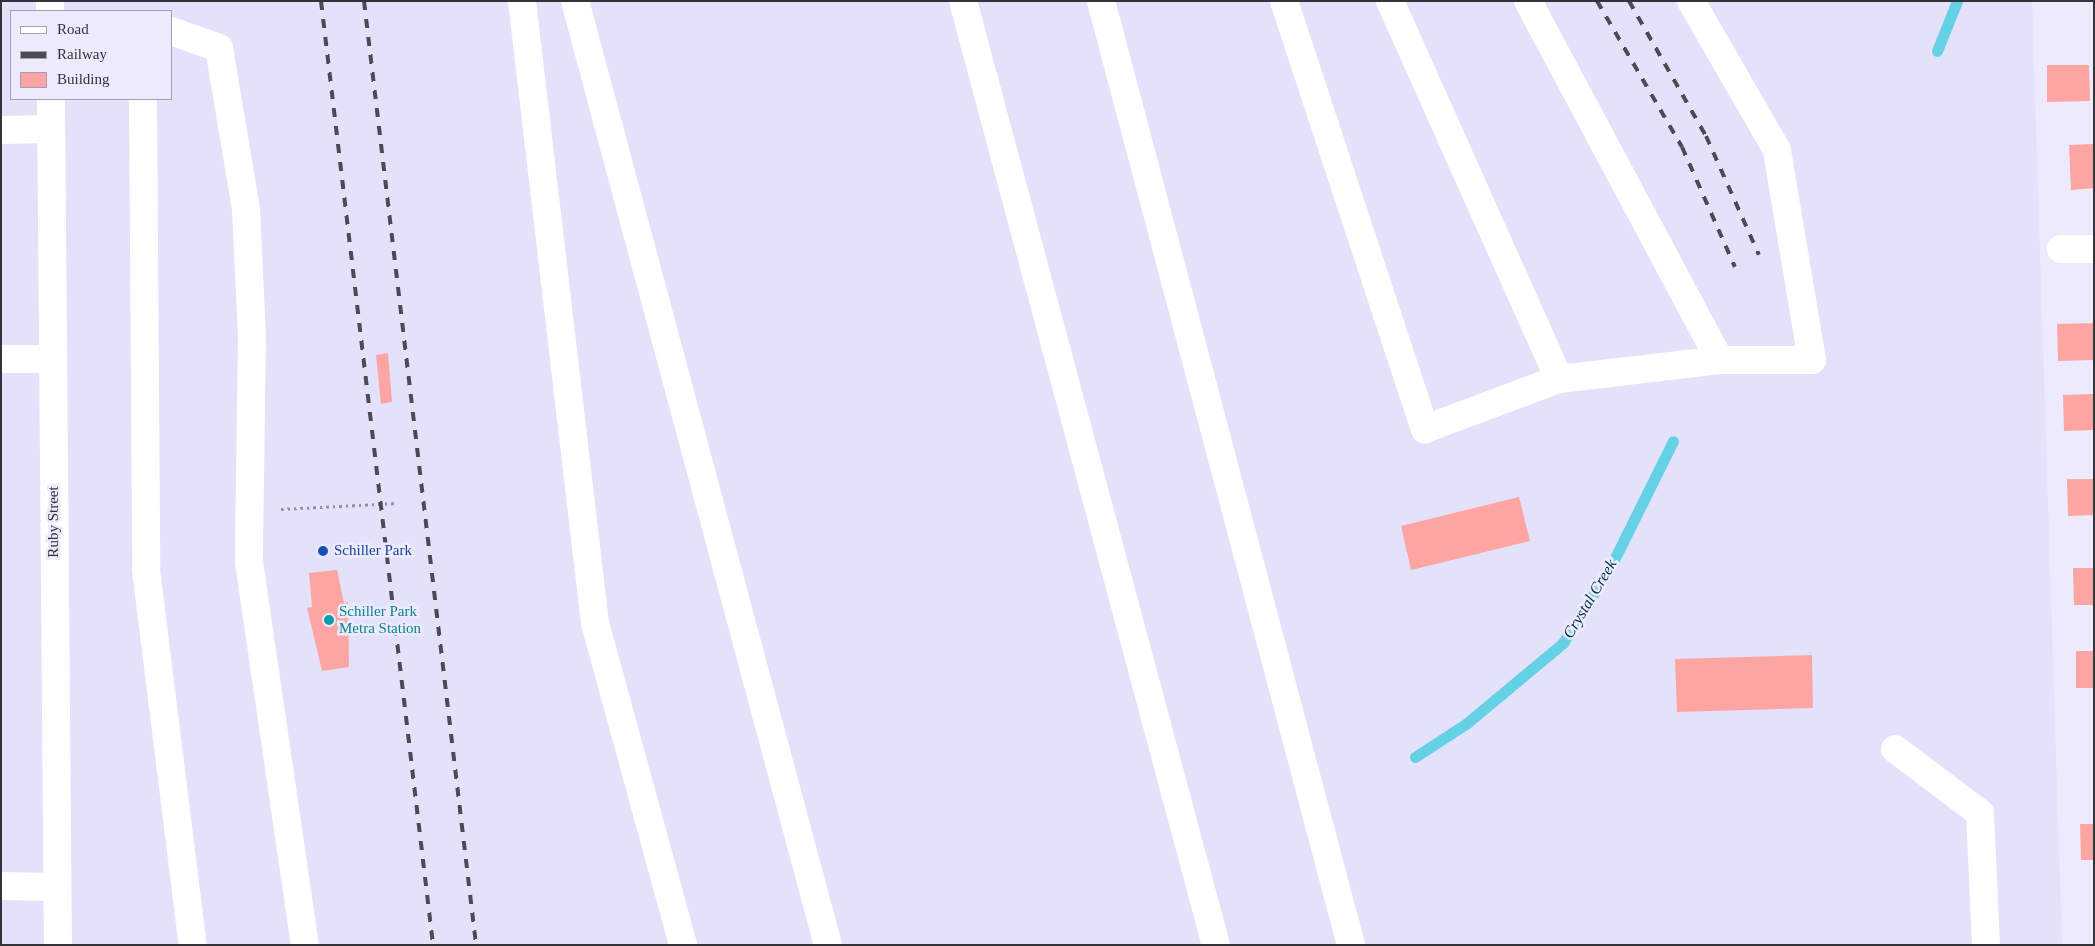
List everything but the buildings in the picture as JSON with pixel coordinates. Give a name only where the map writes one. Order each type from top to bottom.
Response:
[{"type":"street","points":[[522,1],[595,623],[682,945]]},
{"type":"street","points":[[576,1],[828,945]]},
{"type":"street","points":[[963,1],[1031,242],[1216,945]]},
{"type":"street","points":[[1101,1],[1351,945]]},
{"type":"street","points":[[1284,1],[1425,429],[1559,379],[1720,360],[1812,360],[1777,150],[1692,1]]},
{"type":"street","points":[[1390,1],[1559,379]]},
{"type":"street","points":[[1528,1],[1720,360]]},
{"type":"street","points":[[172,30],[219,48],[244,199],[252,334],[249,562],[305,945]]},
{"type":"street","name":"Ruby Street","points":[[50,100],[58,945]]},
{"type":"street","points":[[143,100],[146,570],[193,945]]},
{"type":"street","points":[[1,130],[51,129]]},
{"type":"street","points":[[2061,250],[2094,249]]},
{"type":"street","points":[[1,359],[53,359]]},
{"type":"street","points":[[1896,749],[1980,813],[1986,945]]},
{"type":"street","points":[[1,886],[58,887]]},
{"type":"path","points":[[249,511],[398,503]]},
{"type":"shaded area","points":[[1,1],[2032,1],[2062,945],[1,945]]},
{"type":"waterway","name":"Crystal Creek","points":[[1937,51],[1957,1]]},
{"type":"waterway","name":"Crystal Creek","points":[[1415,757],[1467,723],[1563,643],[1612,564],[1673,441]]},
{"type":"railway","points":[[321,1],[433,945]]},
{"type":"railway","points":[[364,1],[476,945]]},
{"type":"railway","points":[[1597,1],[1682,147],[1735,267]]},
{"type":"railway","points":[[1629,1],[1706,136],[1759,255]]},
{"type":"place","name":"Schiller Park","points":[[323,551]]},
{"type":"place","name":"Schiller Park Metra Station","points":[[329,620]]}]
